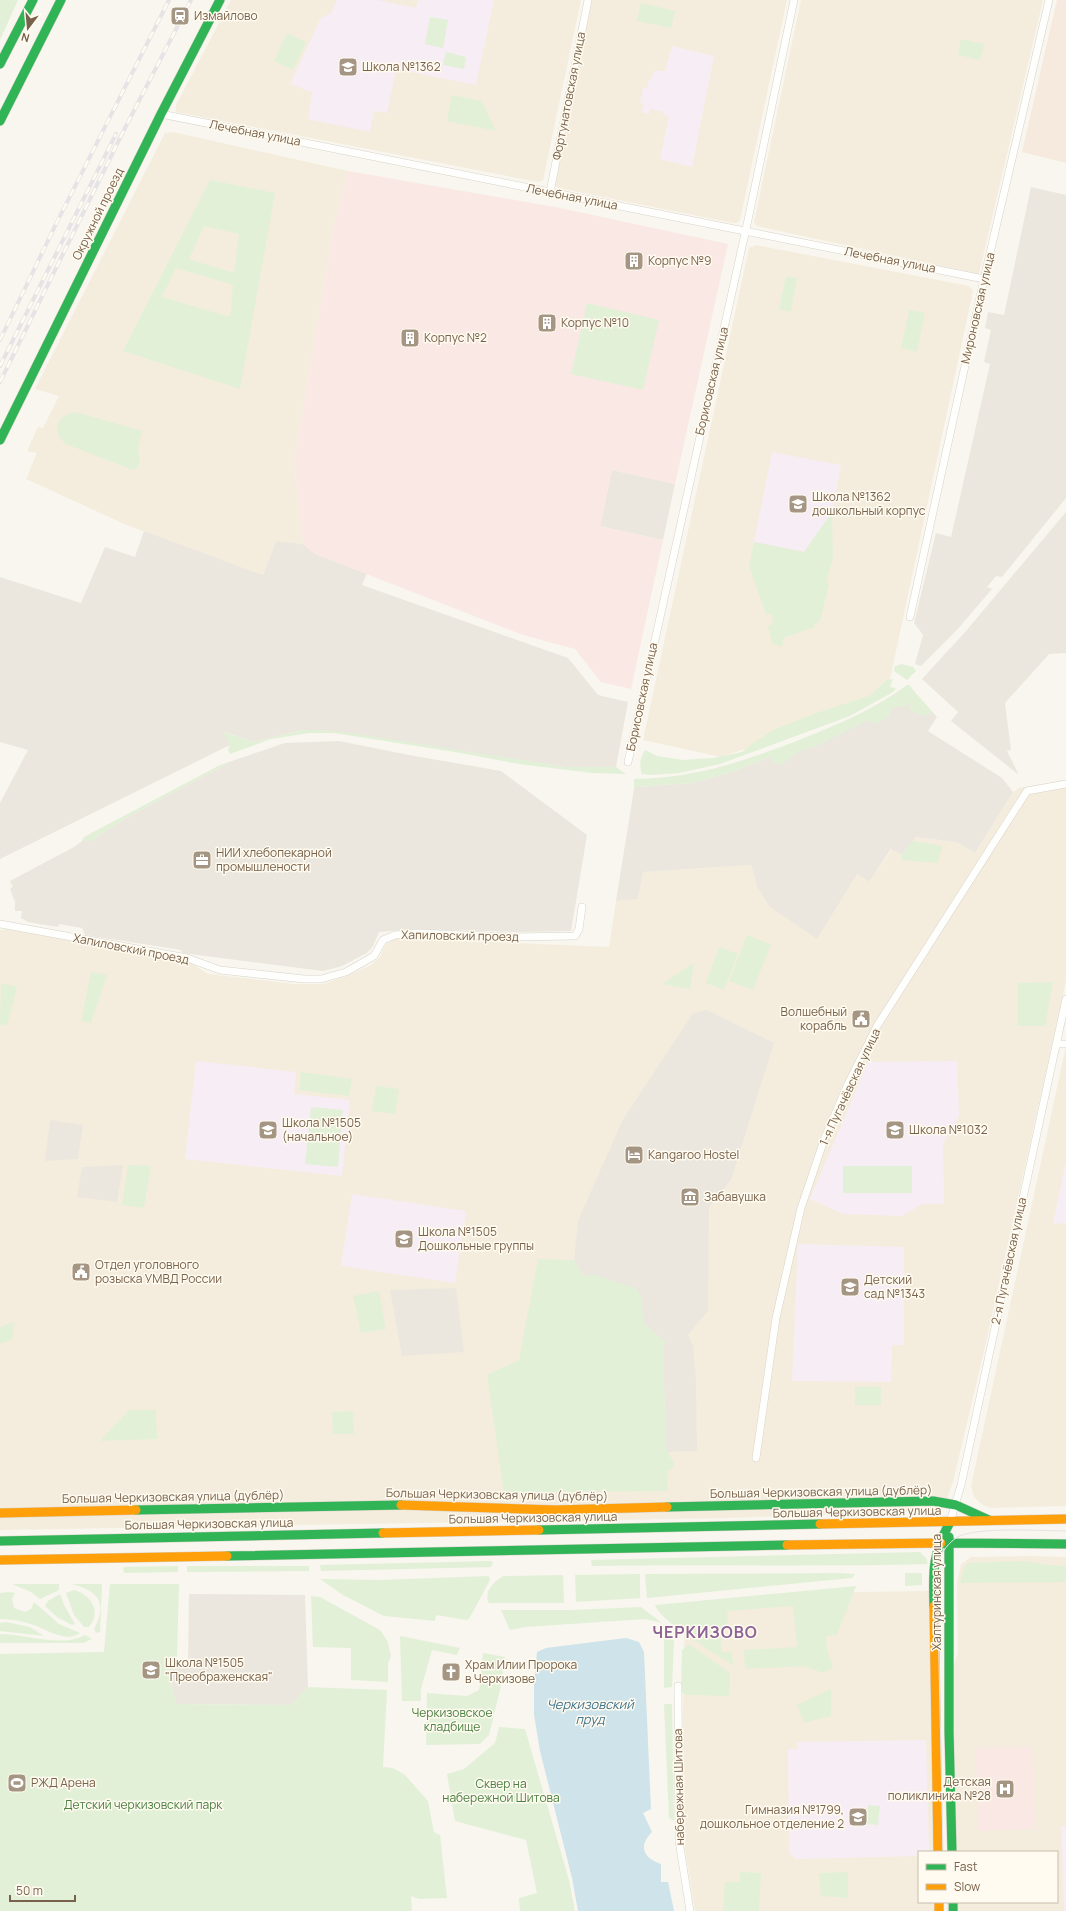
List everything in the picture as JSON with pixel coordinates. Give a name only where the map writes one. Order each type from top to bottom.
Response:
[{"type":"main road","points":[[0,64],[33,0]]},
{"type":"main road","points":[[0,121],[61,0]]},
{"type":"main road","name":"Окружной проезд","points":[[0,440],[161,114],[220,0]]},
{"type":"main road","name":"Большая Черкизовская улица (дублёр)","points":[[0,1513],[422,1505],[556,1510],[933,1501],[956,1505],[990,1521]]},
{"type":"main road","name":"Большая Черкизовская улица","points":[[0,1541],[1066,1519]]},
{"type":"main road","name":"Халтуринская улица","points":[[938,1851],[934,1569],[939,1542],[950,1522]]},
{"type":"main road","name":"Халтуринская улица","points":[[950,1522],[949,1736],[952,1851]]},
{"type":"main road","points":[[0,1560],[939,1542],[1066,1544]]},
{"type":"street","name":"Фортунатовская улица","points":[[550,192],[588,0]]},
{"type":"street","name":"Борисовская улица","points":[[628,762],[745,231],[794,0]]},
{"type":"street","name":"Мироновская улица","points":[[910,617],[984,279],[1049,0]]},
{"type":"street","name":"Лечебная улица","points":[[161,114],[984,279]]},
{"type":"street","name":"1-я Пугачёвская улица","points":[[756,1458],[774,1328],[801,1208],[824,1140],[848,1084],[877,1026],[1027,791],[1066,784]]},
{"type":"street","name":"Хапиловский проезд","points":[[0,924],[187,958],[220,970],[294,979],[321,979],[346,972],[374,956],[383,940],[395,935],[418,934],[512,937],[575,936],[579,929],[582,907]]},
{"type":"street","name":"2-я Пугачёвская улица","points":[[950,1522],[956,1505],[1066,999]]},
{"type":"street","points":[[1056,1044],[1066,1044]]},
{"type":"street","name":"набережная Шитова","points":[[678,1686],[677,1773],[680,1849],[690,1911]]},
{"type":"shaded area","points":[[231,0],[581,0],[543,180],[538,182],[176,112],[176,105]]},
{"type":"shaded area","points":[[337,0],[378,0],[416,8],[418,0],[494,0],[476,85],[396,69],[387,113],[374,111],[370,132],[308,119],[312,92],[290,84],[321,18],[331,13]]},
{"type":"shaded area","points":[[592,0],[787,0],[740,220],[737,223],[558,188],[554,184]]},
{"type":"shaded area","points":[[801,0],[1043,0],[979,274],[756,226],[754,222]]},
{"type":"shaded area","points":[[1057,0],[1066,0],[1066,163],[1022,152]]},
{"type":"shaded area","points":[[672,46],[714,56],[692,167],[660,159],[669,117],[663,116],[664,112],[650,109],[649,114],[642,112],[644,104],[640,103],[643,88],[647,88],[654,71],[665,71]]},
{"type":"shaded area","points":[[173,132],[348,171],[334,226],[294,462],[303,544],[276,541],[263,575],[129,526],[26,479],[37,453],[27,451],[38,427],[43,428],[59,396],[35,389],[165,133]]},
{"type":"shaded area","points":[[348,171],[555,207],[728,244],[675,484],[612,470],[600,526],[663,540],[631,689],[601,682],[575,649],[523,635],[315,554],[303,544],[294,462],[334,226]]},
{"type":"shaded area","points":[[1031,187],[1066,195],[1066,498],[1002,577],[996,576],[987,587],[992,589],[957,630],[921,666],[915,664],[923,635],[914,623],[936,533],[951,537],[990,364],[984,362],[991,330],[985,328],[988,312],[1004,315]]},
{"type":"shaded area","points":[[756,245],[969,286],[973,291],[889,684],[849,715],[721,757],[643,740],[749,248]]},
{"type":"shaded area","name":"Школа №1362 дошкольный корпус","points":[[772,452],[841,465],[832,512],[804,552],[754,542]]},
{"type":"shaded area","points":[[612,470],[675,484],[663,540],[600,526]]},
{"type":"shaded area","points":[[1066,512],[1066,653],[1049,654],[1005,703],[1011,750],[1007,751],[1019,775],[951,721],[958,712],[922,679],[966,631]]},
{"type":"shaded area","points":[[144,531],[263,575],[276,541],[303,544],[315,554],[367,573],[362,585],[568,658],[598,695],[628,702],[616,767],[566,767],[319,730],[302,730],[254,742],[224,732],[230,745],[0,859],[0,803],[28,750],[0,742],[0,577],[81,603],[105,547],[135,557]]},
{"type":"shaded area","points":[[911,688],[937,717],[928,731],[1002,778],[1013,792],[975,853],[956,842],[916,837],[902,855],[891,849],[869,882],[857,874],[817,939],[770,907],[757,887],[751,865],[643,872],[638,899],[616,901],[634,789],[636,787],[691,783],[729,773],[858,722]]},
{"type":"shaded area","name":"НИИ хлебопекарной промышлености","points":[[339,741],[501,771],[587,835],[571,931],[517,932],[415,929],[379,932],[373,946],[367,953],[342,966],[323,971],[182,953],[181,950],[85,935],[82,928],[59,924],[58,927],[28,922],[21,918],[22,911],[15,911],[15,900],[10,888],[13,887],[10,881],[74,847],[82,841],[91,841],[126,818],[232,761],[285,743]]},
{"type":"shaded area","points":[[1066,780],[1066,981],[985,1347],[953,1482],[944,1507],[935,1511],[730,1518],[0,1530],[0,930],[8,929],[191,963],[208,974],[294,984],[323,984],[347,976],[371,965],[380,957],[386,944],[397,938],[609,947],[616,901],[638,898],[643,872],[751,865],[757,887],[857,874],[869,882],[892,849],[902,855],[916,837],[956,842],[975,853],[1013,792],[1019,788]]},
{"type":"shaded area","points":[[707,1010],[774,1043],[731,1180],[709,1207],[708,1311],[688,1335],[693,1346],[696,1380],[697,1451],[666,1452],[663,1348],[665,1342],[599,1283],[582,1274],[574,1260],[578,1221],[622,1121],[693,1013]]},
{"type":"shaded area","points":[[1066,1046],[1066,1506],[991,1508],[983,1505],[974,1497],[971,1486]]},
{"type":"shaded area","name":"Школа №1505 (начальное)","points":[[196,1061],[296,1072],[294,1094],[350,1100],[342,1176],[185,1159]]},
{"type":"shaded area","name":"Школа №1032","points":[[957,1061],[959,1116],[943,1144],[944,1204],[922,1204],[902,1216],[843,1214],[810,1199],[868,1062]]},
{"type":"shaded area","points":[[50,1120],[83,1125],[78,1159],[45,1161]]},
{"type":"shaded area","points":[[1066,1161],[1066,1223],[1053,1224]]},
{"type":"shaded area","points":[[123,1165],[117,1202],[77,1197],[82,1167]]},
{"type":"shaded area","name":"Школа №1505 Дошкольные группы","points":[[352,1194],[466,1211],[455,1283],[341,1266]]},
{"type":"shaded area","name":"Детский сад №1343","points":[[798,1244],[904,1247],[904,1345],[892,1345],[891,1382],[792,1381]]},
{"type":"shaded area","points":[[456,1288],[464,1352],[402,1356],[390,1290]]},
{"type":"shaded area","points":[[971,1557],[1066,1557],[1066,1911],[956,1911],[956,1903],[1058,1903],[1058,1851],[955,1851],[953,1667],[958,1653],[957,1584],[961,1564]]},
{"type":"shaded area","points":[[930,1591],[936,1851],[918,1851],[918,1903],[937,1903],[937,1911],[695,1911],[685,1849],[682,1771],[685,1608],[856,1592]]},
{"type":"shaded area","points":[[189,1594],[305,1595],[308,1687],[292,1705],[176,1704],[170,1680],[170,1668],[188,1668]]},
{"type":"shaded area","name":"Гимназия №1799, дошкольное отделение 2","points":[[926,1740],[929,1851],[918,1851],[918,1856],[795,1859],[789,1853],[788,1749],[797,1749],[797,1742]]},
{"type":"shaded area","name":"Детская поликлиника №28","points":[[1032,1747],[1035,1829],[978,1831],[976,1748]]},
{"type":"shaded area","points":[[1061,1826],[1066,1826],[1066,1911],[1064,1911]]},
{"type":"green space","points":[[0,0],[18,0],[0,40]]},
{"type":"green space","points":[[641,3],[675,11],[671,28],[637,21]]},
{"type":"green space","points":[[430,17],[448,20],[443,48],[425,44]]},
{"type":"green space","points":[[287,33],[306,42],[293,70],[274,61]]},
{"type":"green space","points":[[961,39],[984,44],[980,60],[958,55]]},
{"type":"green space","points":[[446,52],[466,57],[464,69],[443,65]]},
{"type":"green space","points":[[452,95],[482,101],[496,131],[447,121]]},
{"type":"green space","points":[[210,180],[275,193],[240,389],[123,351]],"holes":[[[204,226],[239,234],[234,273],[189,259]],[[176,268],[233,285],[230,317],[162,297]]]},
{"type":"green space","points":[[786,276],[797,278],[791,312],[779,309]]},
{"type":"green space","points":[[587,303],[659,320],[643,390],[571,374]]},
{"type":"green space","points":[[909,310],[925,313],[917,352],[901,348]]},
{"type":"green space","points":[[76,412],[142,431],[138,448],[140,463],[135,470],[66,444],[58,434],[58,424],[64,416]]},
{"type":"green space","points":[[832,512],[833,558],[826,583],[829,584],[820,622],[814,624],[815,627],[783,638],[781,647],[772,643],[768,626],[774,623],[771,613],[766,615],[749,566],[754,542],[804,552]]},
{"type":"green space","points":[[902,664],[913,667],[916,671],[907,680],[894,671],[895,666]]},
{"type":"green space","points":[[893,679],[890,687],[896,688],[893,692],[850,716],[720,764],[679,773],[650,775],[642,774],[640,762],[645,750],[657,756],[683,760],[713,758],[742,752],[775,729],[819,712],[869,696],[887,680]]},
{"type":"green space","points":[[907,685],[910,685],[932,712],[923,716],[909,710],[909,702],[904,707],[897,706],[891,710],[889,717],[874,724],[868,720],[814,747],[802,750],[780,765],[772,761],[772,756],[729,773],[691,783],[636,787],[634,789],[634,779],[678,776],[698,772],[738,762],[799,740],[841,723],[881,702]]},
{"type":"green space","points":[[302,730],[351,733],[566,767],[616,767],[626,774],[592,773],[519,764],[455,752],[334,733],[309,733],[271,739],[230,754],[228,750],[230,745],[223,732],[254,742]]},
{"type":"green space","points":[[232,761],[126,818],[91,841],[82,841],[84,837],[220,765]]},
{"type":"green space","points":[[912,841],[942,846],[938,863],[901,860],[902,855]]},
{"type":"green space","points":[[747,935],[771,944],[753,990],[729,981]]},
{"type":"green space","points":[[719,947],[738,954],[724,990],[706,983]]},
{"type":"green space","points":[[694,963],[690,989],[662,984]]},
{"type":"green space","points":[[91,972],[107,975],[91,1023],[81,1021]]},
{"type":"green space","points":[[1053,982],[1045,1026],[1018,1026],[1018,983]]},
{"type":"green space","points":[[1,983],[17,987],[7,1026],[0,1024]]},
{"type":"green space","points":[[301,1072],[352,1079],[349,1096],[299,1090]]},
{"type":"green space","points":[[376,1086],[399,1089],[395,1114],[372,1111]]},
{"type":"green space","points":[[311,1107],[343,1110],[338,1167],[305,1164]]},
{"type":"green space","points":[[128,1165],[151,1166],[144,1208],[122,1205]]},
{"type":"green space","points":[[843,1166],[912,1166],[912,1193],[843,1193]]},
{"type":"green space","points":[[538,1259],[574,1260],[582,1274],[587,1277],[591,1274],[636,1288],[641,1296],[644,1323],[665,1342],[663,1348],[666,1447],[675,1466],[667,1472],[668,1491],[549,1492],[550,1495],[547,1498],[524,1498],[521,1493],[504,1493],[487,1375],[519,1360]]},
{"type":"green space","points":[[379,1291],[386,1329],[361,1333],[353,1296]]},
{"type":"green space","points":[[14,1322],[12,1340],[0,1343],[0,1327]]},
{"type":"green space","points":[[855,1387],[881,1387],[881,1405],[855,1405]]},
{"type":"green space","points":[[129,1410],[156,1410],[157,1439],[100,1441]]},
{"type":"green space","points":[[353,1411],[354,1434],[333,1434],[332,1412]]},
{"type":"green space","points":[[920,1552],[926,1558],[928,1564],[592,1566],[591,1560]]},
{"type":"green space","points":[[491,1561],[493,1563],[491,1567],[321,1571],[320,1565]]},
{"type":"green space","points":[[1024,1561],[1046,1565],[1066,1566],[1066,1582],[960,1583],[964,1567],[968,1563]]},
{"type":"green space","points":[[178,1566],[178,1572],[124,1573],[123,1567]]},
{"type":"green space","points":[[187,1566],[309,1566],[309,1571],[187,1572]]},
{"type":"green space","points":[[905,1573],[922,1573],[922,1585],[905,1586]]},
{"type":"green space","points":[[640,1574],[640,1598],[576,1602],[575,1575]]},
{"type":"green space","points":[[645,1574],[855,1574],[852,1578],[647,1598]]},
{"type":"green space","points":[[563,1575],[564,1603],[489,1603],[487,1595],[490,1587],[504,1576]]},
{"type":"green space","points":[[488,1576],[490,1578],[489,1582],[469,1619],[466,1620],[436,1615],[435,1621],[384,1616],[343,1595],[320,1579],[380,1580]]},
{"type":"green space","points":[[12,1584],[59,1584],[59,1590],[40,1599],[31,1592]]},
{"type":"green space","points":[[72,1584],[102,1584],[100,1632],[96,1633],[94,1629],[100,1612],[98,1599],[88,1590]]},
{"type":"green space","name":"Детский черкизовский парк","points":[[110,1584],[179,1584],[177,1657],[170,1657],[170,1680],[176,1704],[291,1705],[308,1687],[387,1690],[383,1767],[393,1768],[405,1775],[428,1801],[434,1832],[440,1835],[447,1898],[419,1899],[411,1896],[412,1911],[0,1911],[0,1654],[104,1652]]},
{"type":"green space","points":[[856,1586],[837,1635],[826,1636],[827,1650],[833,1668],[823,1673],[804,1666],[745,1669],[744,1650],[797,1647],[793,1606],[727,1611],[728,1628],[720,1629],[722,1652],[732,1652],[733,1665],[678,1629],[659,1612],[655,1605]]},
{"type":"green space","points":[[74,1590],[80,1592],[93,1604],[95,1615],[89,1627],[84,1627],[74,1615],[66,1593]]},
{"type":"green space","points":[[0,1593],[15,1593],[12,1599],[14,1608],[25,1612],[31,1609],[34,1602],[59,1624],[80,1633],[68,1637],[57,1635],[25,1622],[0,1619]]},
{"type":"green space","points":[[60,1594],[64,1605],[75,1624],[72,1625],[57,1617],[45,1606],[48,1601]]},
{"type":"green space","points":[[311,1596],[320,1597],[380,1630],[388,1642],[391,1656],[388,1663],[388,1682],[351,1680],[351,1648],[313,1647]]},
{"type":"green space","points":[[641,1607],[662,1623],[645,1619],[525,1627],[510,1630],[501,1610],[571,1610]]},
{"type":"green space","points":[[6,1622],[30,1627],[44,1636],[0,1631],[0,1623]]},
{"type":"green space","points":[[0,1634],[55,1640],[76,1639],[85,1635],[92,1639],[83,1643],[0,1643]]},
{"type":"green space","name":"Черкизовское кладбище","points":[[400,1636],[460,1648],[457,1655],[432,1650],[421,1689],[421,1701],[402,1701]]},
{"type":"green space","points":[[664,1638],[674,1640],[672,1687],[664,1688]]},
{"type":"green space","points":[[689,1644],[730,1673],[729,1696],[687,1695],[681,1692],[682,1650]]},
{"type":"green space","name":"Черкизовское кладбище","points":[[483,1653],[505,1657],[500,1690],[489,1735],[480,1744],[426,1745],[427,1693],[467,1696],[479,1690]]},
{"type":"green space","points":[[831,1689],[831,1716],[804,1723],[797,1705]]},
{"type":"green space","points":[[664,1704],[672,1704],[674,1821],[669,1818]]},
{"type":"green space","name":"Сквер на набережной Шитова","points":[[499,1727],[525,1729],[569,1880],[575,1911],[520,1911],[519,1898],[537,1893],[526,1840],[455,1821],[447,1774],[464,1769],[495,1743]]},
{"type":"green space","points":[[868,1805],[880,1806],[878,1825],[867,1824]]},
{"type":"green space","points":[[740,1872],[761,1873],[759,1911],[723,1911],[725,1882],[739,1882]]},
{"type":"green space","points":[[848,1872],[848,1898],[821,1896],[819,1873]]},
{"type":"water","name":"Черкизовский пруд","points":[[626,1638],[639,1642],[644,1652],[651,1809],[643,1813],[652,1832],[645,1842],[644,1851],[650,1858],[661,1864],[661,1882],[668,1882],[674,1911],[578,1911],[572,1878],[540,1751],[534,1715],[534,1685],[537,1652],[546,1648]]},
{"type":"tram line","points":[[943,1851],[937,1569],[939,1560],[949,1544],[956,1538],[965,1534],[1025,1530],[1066,1531]]},
{"type":"tram line","points":[[948,1903],[948,1911]]},
{"type":"railway","points":[[0,340],[57,222],[169,0]]},
{"type":"railway","points":[[0,382],[124,130],[191,0]]},
{"type":"railway","points":[[0,366],[116,134]]},
{"type":"traffic: fast","points":[[0,64],[33,0]]},
{"type":"traffic: fast","points":[[0,121],[61,0]]},
{"type":"traffic: fast","points":[[0,440],[161,114],[220,0]]},
{"type":"traffic: fast","points":[[667,1507],[933,1501],[956,1505],[989,1520]]},
{"type":"traffic: fast","points":[[136,1510],[401,1505]]},
{"type":"traffic: fast","points":[[934,1606],[935,1563],[940,1544],[950,1522]]},
{"type":"traffic: fast","points":[[539,1530],[820,1524]]},
{"type":"traffic: fast","points":[[0,1541],[383,1533]]},
{"type":"traffic: fast","points":[[949,1537],[949,1731],[952,1851]]},
{"type":"traffic: fast","points":[[941,1543],[1066,1544]]},
{"type":"traffic: fast","points":[[227,1556],[787,1545]]},
{"type":"traffic: fast","points":[[953,1903],[953,1911]]},
{"type":"traffic: slow","points":[[401,1505],[556,1510],[667,1507]]},
{"type":"traffic: slow","points":[[0,1513],[136,1510]]},
{"type":"traffic: slow","points":[[820,1524],[1066,1519]]},
{"type":"traffic: slow","points":[[383,1533],[539,1530]]},
{"type":"traffic: slow","points":[[787,1545],[941,1543]]},
{"type":"traffic: slow","points":[[0,1560],[227,1556]]},
{"type":"traffic: slow","points":[[934,1606],[938,1851]]},
{"type":"traffic: slow","points":[[939,1903],[939,1911]]},
{"type":"place","name":"Измайлово","points":[[180,16]]},
{"type":"place","name":"Школа №1362","points":[[348,67]]},
{"type":"place","name":"Корпус №9","points":[[634,261]]},
{"type":"place","name":"Корпус №10","points":[[547,323]]},
{"type":"place","name":"Корпус №2","points":[[410,338]]},
{"type":"place","name":"Школа №1362 дошкольный корпус","points":[[798,504]]},
{"type":"place","name":"НИИ хлебопекарной промышлености","points":[[202,860]]},
{"type":"place","name":"Волшебный корабль","points":[[861,1019]]},
{"type":"place","name":"Школа №1505 (начальное)","points":[[268,1130]]},
{"type":"place","name":"Школа №1032","points":[[895,1130]]},
{"type":"place","name":"Kangaroo Hostel","points":[[634,1155]]},
{"type":"place","name":"Забавушка","points":[[690,1197]]},
{"type":"place","name":"Школа №1505 Дошкольные группы","points":[[404,1239]]},
{"type":"place","name":"Отдел уголовного розыска УМВД России","points":[[81,1272]]},
{"type":"place","name":"Детский сад №1343","points":[[850,1287]]},
{"type":"place","name":"Школа №1505 \"Преображенская\"","points":[[151,1670]]},
{"type":"place","name":"Храм Илии Пророка в Черкизове","points":[[451,1672]]},
{"type":"place","name":"РЖД Арена","points":[[17,1783]]},
{"type":"place","name":"Детская поликлиника №28","points":[[1005,1789]]},
{"type":"place","name":"Гимназия №1799, дошкольное отделение 2","points":[[858,1817]]},
{"type":"district","name":"ЧЕРКИЗОВО","points":[[705,1632]]}]
